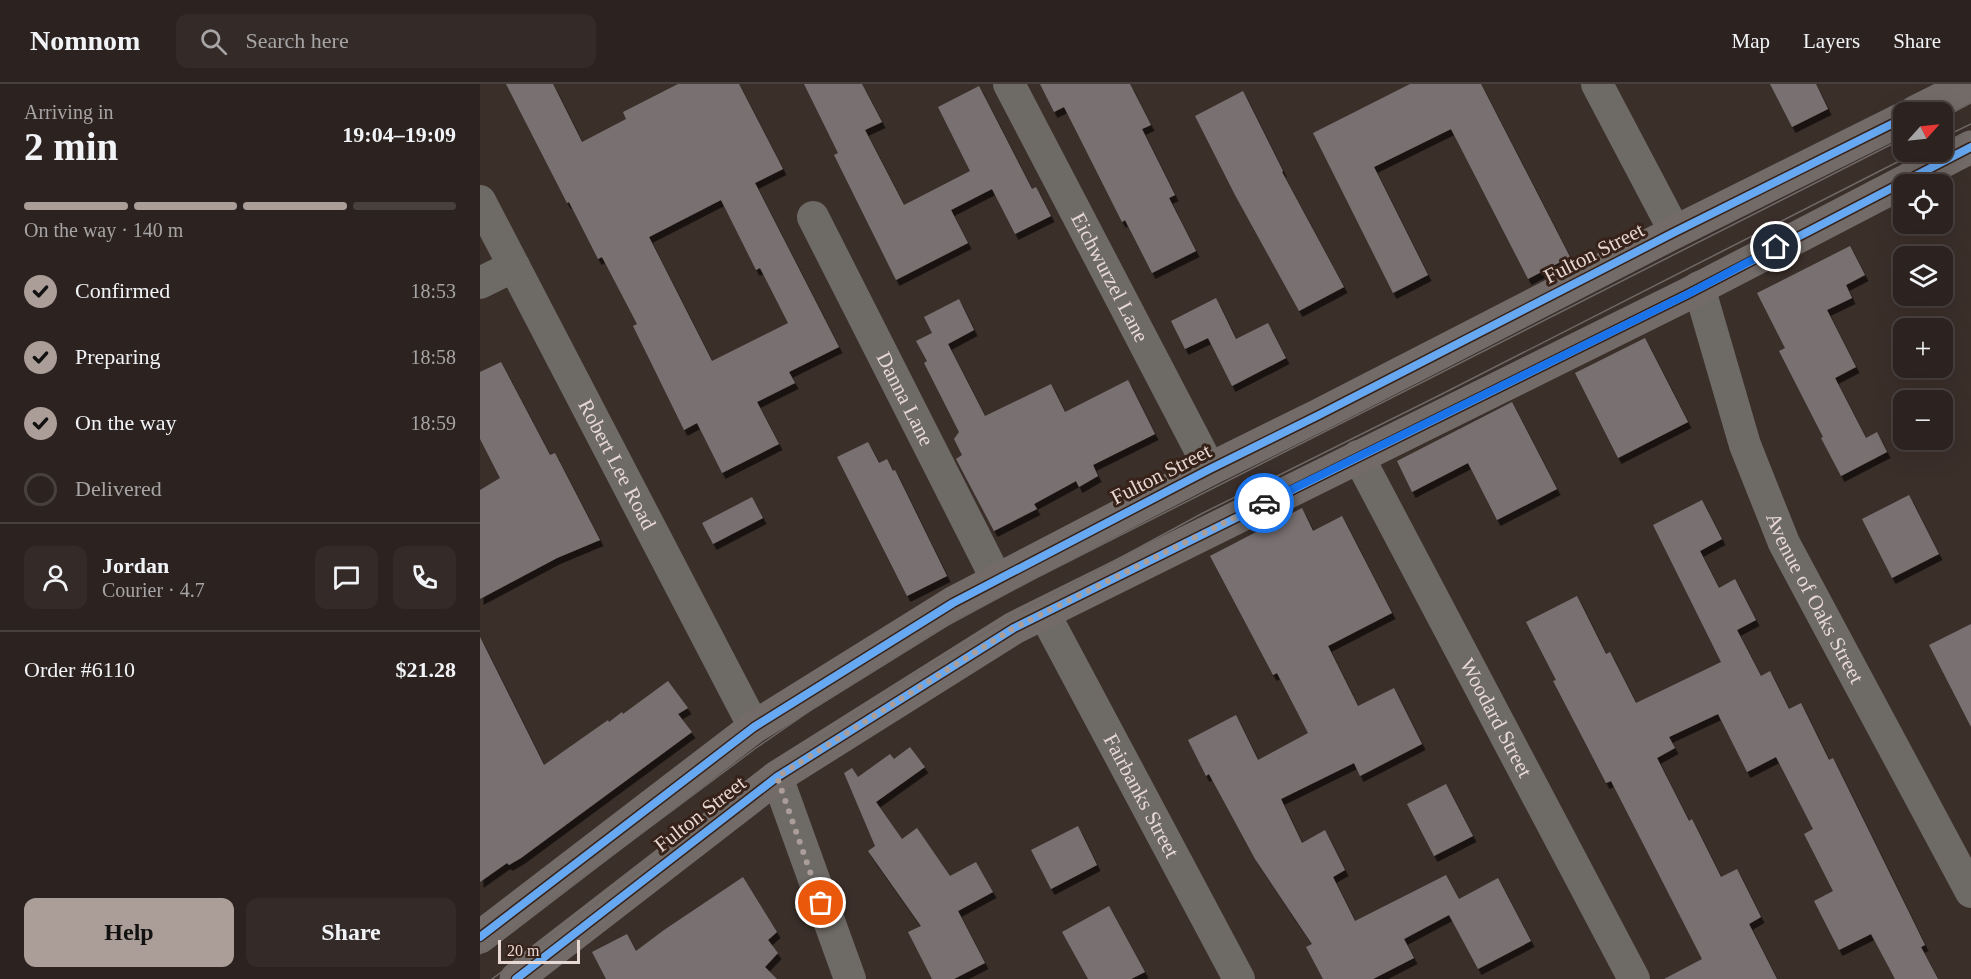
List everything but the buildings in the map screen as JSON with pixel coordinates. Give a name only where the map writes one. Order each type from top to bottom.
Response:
[{"type":"main road","points":[[1935,102],[1971,84]]},
{"type":"main road","name":"Fulton Street","points":[[480,938],[754,727],[953,603],[1210,469],[1893,123]]},
{"type":"main road","name":"Fulton Street","points":[[516,979],[777,777],[1014,628],[1970,150]]},
{"type":"street","name":"Eichwurzel Lane","points":[[1009,84],[1210,469]]},
{"type":"street","points":[[1597,84],[1675,232]]},
{"type":"street","name":"Robert Lee Road","points":[[480,201],[754,727]]},
{"type":"street","name":"Danna Lane","points":[[813,217],[997,580]]},
{"type":"street","points":[[480,283],[513,266]]},
{"type":"street","name":"Avenue of Oaks Street","points":[[1699,287],[1745,444],[1784,543],[1971,892]]},
{"type":"street","name":"Woodard Street","points":[[1358,456],[1634,979]]},
{"type":"street","name":"Fairbanks Street","points":[[1044,613],[1239,979]]},
{"type":"street","points":[[777,777],[850,979]]},
{"type":"tram line","points":[[1953,112],[1971,103]]},
{"type":"tram line","points":[[1953,133],[1971,124]]},
{"type":"tram line","points":[[480,954],[756,748],[814,708],[948,625],[1032,580],[1893,144]]},
{"type":"tram line","points":[[492,979],[795,756],[904,681],[1016,614],[1203,513],[1897,162]]},
{"type":"cycle path","points":[[480,937],[754,727],[953,603],[1210,469],[1893,123]]},
{"type":"cycle path","points":[[516,979],[777,777],[1014,628],[1688,294],[1971,147]]},
{"type":"way so far","points":[[821,903],[777,777],[1014,628],[1264,503]]},
{"type":"route","points":[[1264,503],[1688,294],[1776,247]]}]
